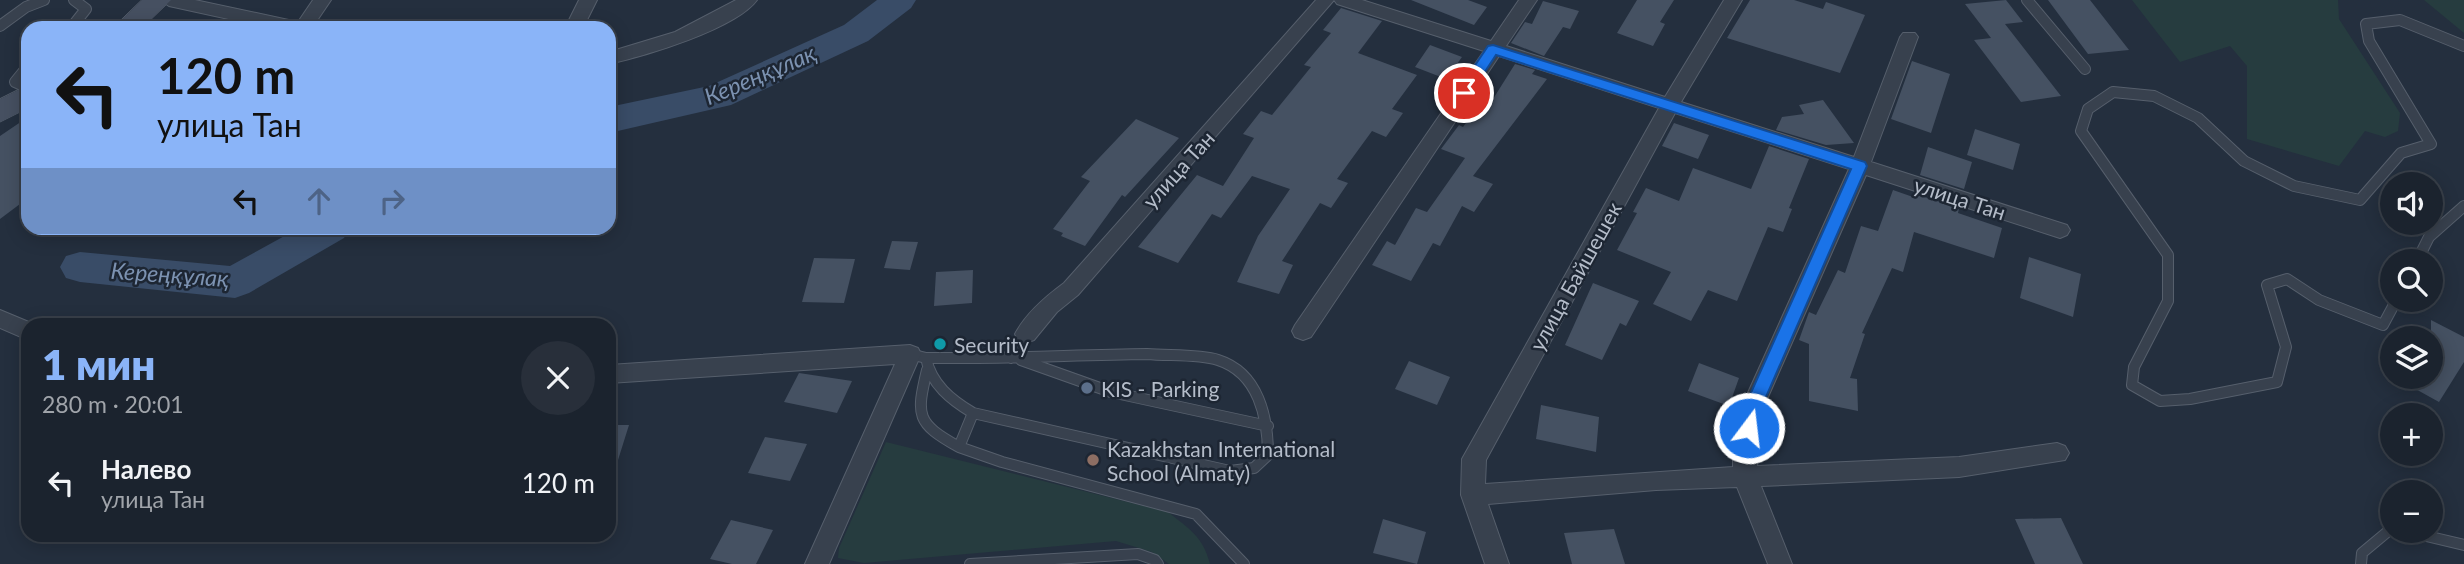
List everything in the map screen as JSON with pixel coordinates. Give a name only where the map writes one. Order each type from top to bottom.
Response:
[{"type":"street","points":[[134,21],[158,0]]},
{"type":"street","points":[[169,0],[220,4],[275,21]]},
{"type":"street","points":[[308,21],[322,0]]},
{"type":"street","points":[[578,21],[588,0]]},
{"type":"street","points":[[616,56],[668,41],[718,19],[748,0]]},
{"type":"street","name":"улица Тан","points":[[1026,334],[1049,306],[1071,289],[1326,0]]},
{"type":"street","name":"улица Тан","points":[[1343,0],[2060,230]]},
{"type":"street","points":[[1303,331],[1528,0]]},
{"type":"street","name":"улица Байшешек","points":[[1497,564],[1473,495],[1471,482],[1474,459],[1669,106],[1733,0]]},
{"type":"street","points":[[1780,564],[1745,476],[1745,450],[1753,406],[1860,166],[1909,37]]},
{"type":"street","points":[[0,112],[21,99]]},
{"type":"street","points":[[0,319],[21,328]]},
{"type":"street","points":[[616,373],[891,353],[921,361],[817,564]]},
{"type":"street","points":[[1473,495],[1745,476],[1959,467],[2057,453]]},
{"type":"lane","points":[[0,26],[26,7],[44,0]]},
{"type":"lane","points":[[74,0],[86,9],[77,21]]},
{"type":"lane","points":[[2027,0],[2085,69]]},
{"type":"lane","points":[[2390,312],[2383,325],[2319,300],[2287,279],[2267,285],[2287,347],[2277,382],[2190,399],[2160,401],[2132,385],[2134,367],[2168,301],[2168,255],[2081,131],[2088,109],[2113,92],[2154,96],[2198,118],[2244,161],[2294,186],[2360,200],[2401,153],[2431,144],[2369,41],[2366,24],[2400,20],[2464,46]]},
{"type":"lane","points":[[2423,249],[2429,237],[2464,206]]},
{"type":"lane","points":[[1015,359],[1026,334]]},
{"type":"lane","points":[[1147,354],[1218,359],[1243,374],[1258,396],[1268,426],[1268,455],[1254,468],[1230,471],[974,412],[957,405],[921,361],[1147,354]]},
{"type":"lane","points":[[1015,359],[1102,388],[1268,426]]},
{"type":"lane","points":[[921,361],[918,405],[926,423],[939,436],[959,447],[1002,462],[1196,514],[1243,564]]},
{"type":"lane","points":[[959,447],[974,412]]},
{"type":"lane","points":[[2361,564],[2362,553],[2380,538]]},
{"type":"lane","points":[[2443,540],[2464,545]]},
{"type":"lane","points":[[970,564],[1139,554],[1155,560],[1158,564]]},
{"type":"green space","points":[[2132,0],[2338,0],[2339,19],[2400,113],[2398,131],[2385,137],[2365,131],[2339,166],[2247,139],[2247,66],[2230,46],[2180,62]]},
{"type":"green space","points":[[2424,0],[2464,0],[2464,33]]},
{"type":"green space","points":[[886,442],[1168,512],[1199,540],[1210,564],[1169,564],[1152,552],[1116,541],[864,563],[838,558],[839,548]]},
{"type":"building","points":[[1411,0],[1468,0],[1487,7],[1474,25]]},
{"type":"building","points":[[1637,0],[1674,0],[1660,22],[1665,24],[1653,46],[1617,33]]},
{"type":"building","points":[[1750,0],[1794,0],[1823,9],[1826,2],[1865,15],[1840,73],[1727,38]]},
{"type":"building","points":[[2006,0],[2023,22],[2005,24],[2061,96],[2021,102],[1974,40],[1991,38],[1965,4]]},
{"type":"building","points":[[2048,0],[2090,0],[2129,50],[2088,54]]},
{"type":"building","points":[[1543,1],[1579,11],[1570,29],[1563,27],[1544,56],[1511,43],[1525,22],[1532,24]]},
{"type":"building","points":[[1341,8],[1382,21],[1358,53],[1417,75],[1392,109],[1403,113],[1386,137],[1372,131],[1337,179],[1348,183],[1331,208],[1320,203],[1282,261],[1293,265],[1279,294],[1237,282],[1258,236],[1290,189],[1252,176],[1221,218],[1212,214],[1178,263],[1138,247],[1197,175],[1223,186],[1254,138],[1243,134],[1261,111],[1272,115],[1311,67],[1304,65],[1331,33],[1323,30]]},
{"type":"building","points":[[1430,45],[1462,57],[1446,79],[1415,67]]},
{"type":"building","points":[[1912,61],[1950,74],[1931,133],[1891,119]]},
{"type":"building","points":[[1515,64],[1535,70],[1532,74],[1547,79],[1473,176],[1493,184],[1474,212],[1462,206],[1440,246],[1433,243],[1411,281],[1372,265],[1387,241],[1395,245],[1416,208],[1427,212],[1465,158],[1441,149],[1459,125],[1463,127],[1485,96],[1493,99]]},
{"type":"building","points":[[1823,100],[1854,143],[1826,145],[1776,130],[1782,117],[1804,114],[1799,105]]},
{"type":"building","points":[[1136,119],[1179,138],[1125,197],[1122,195],[1085,246],[1061,236],[1063,233],[1053,229],[1090,181],[1081,177]]},
{"type":"building","points":[[21,122],[21,203],[0,219],[0,136]]},
{"type":"building","points":[[1674,123],[1709,135],[1698,159],[1662,146]]},
{"type":"building","points":[[1975,129],[2020,144],[2013,170],[1967,155]]},
{"type":"building","points":[[1769,146],[1809,159],[1789,208],[1792,209],[1783,232],[1768,227],[1737,301],[1708,290],[1691,321],[1653,304],[1671,272],[1617,250],[1637,213],[1633,212],[1646,188],[1679,201],[1693,168],[1751,189]]},
{"type":"building","points":[[1928,147],[1972,162],[1964,189],[1920,175]]},
{"type":"building","points":[[1893,190],[1959,208],[1958,213],[2002,228],[1994,258],[1914,232],[1903,272],[1892,268],[1862,333],[1865,334],[1850,378],[1857,379],[1858,411],[1809,401],[1809,344],[1799,340],[1809,312],[1816,315],[1838,270],[1845,273],[1861,226],[1878,231]]},
{"type":"building","points":[[892,241],[918,242],[910,270],[884,268]]},
{"type":"building","points":[[2029,257],[2081,274],[2073,317],[2020,298]]},
{"type":"building","points":[[814,258],[855,259],[844,303],[802,302]]},
{"type":"building","points":[[973,270],[972,303],[934,306],[936,272]]},
{"type":"building","points":[[1593,283],[1639,301],[1626,326],[1620,323],[1602,360],[1565,345]]},
{"type":"building","points":[[2431,320],[2443,326],[2431,326]]},
{"type":"building","points":[[2443,326],[2464,337],[2464,362],[2439,402],[2416,389],[2443,389]]},
{"type":"building","points":[[1409,361],[1450,377],[1437,405],[1395,389]]},
{"type":"building","points":[[1699,363],[1739,378],[1729,406],[1688,391]]},
{"type":"building","points":[[799,373],[852,381],[837,413],[784,402]]},
{"type":"building","points":[[1541,405],[1599,417],[1596,452],[1536,439]]},
{"type":"building","points":[[616,425],[629,425],[616,466]]},
{"type":"building","points":[[765,437],[807,444],[790,481],[748,473]]},
{"type":"building","points":[[2061,518],[2083,564],[2035,564],[2015,519]]},
{"type":"building","points":[[1383,519],[1426,532],[1417,564],[1373,553]]},
{"type":"building","points":[[731,520],[773,530],[756,564],[732,564],[710,559]]},
{"type":"building","points":[[1614,529],[1625,564],[1572,564],[1564,533]]},
{"type":"waterway","name":"Кереңқұлақ","points":[[616,118],[718,96],[856,33],[899,0]]},
{"type":"waterway","name":"Кереңқұлақ","points":[[80,267],[235,282],[318,235]]},
{"type":"place","name":"Security","points":[[940,344]]},
{"type":"place","name":"KIS - Parking","points":[[1087,388]]},
{"type":"place","name":"Kazakhstan International School (Almaty)","points":[[1093,460]]},
{"type":"route","points":[[1464,93],[1493,50],[1860,166],[1753,406],[1749,428]]}]
